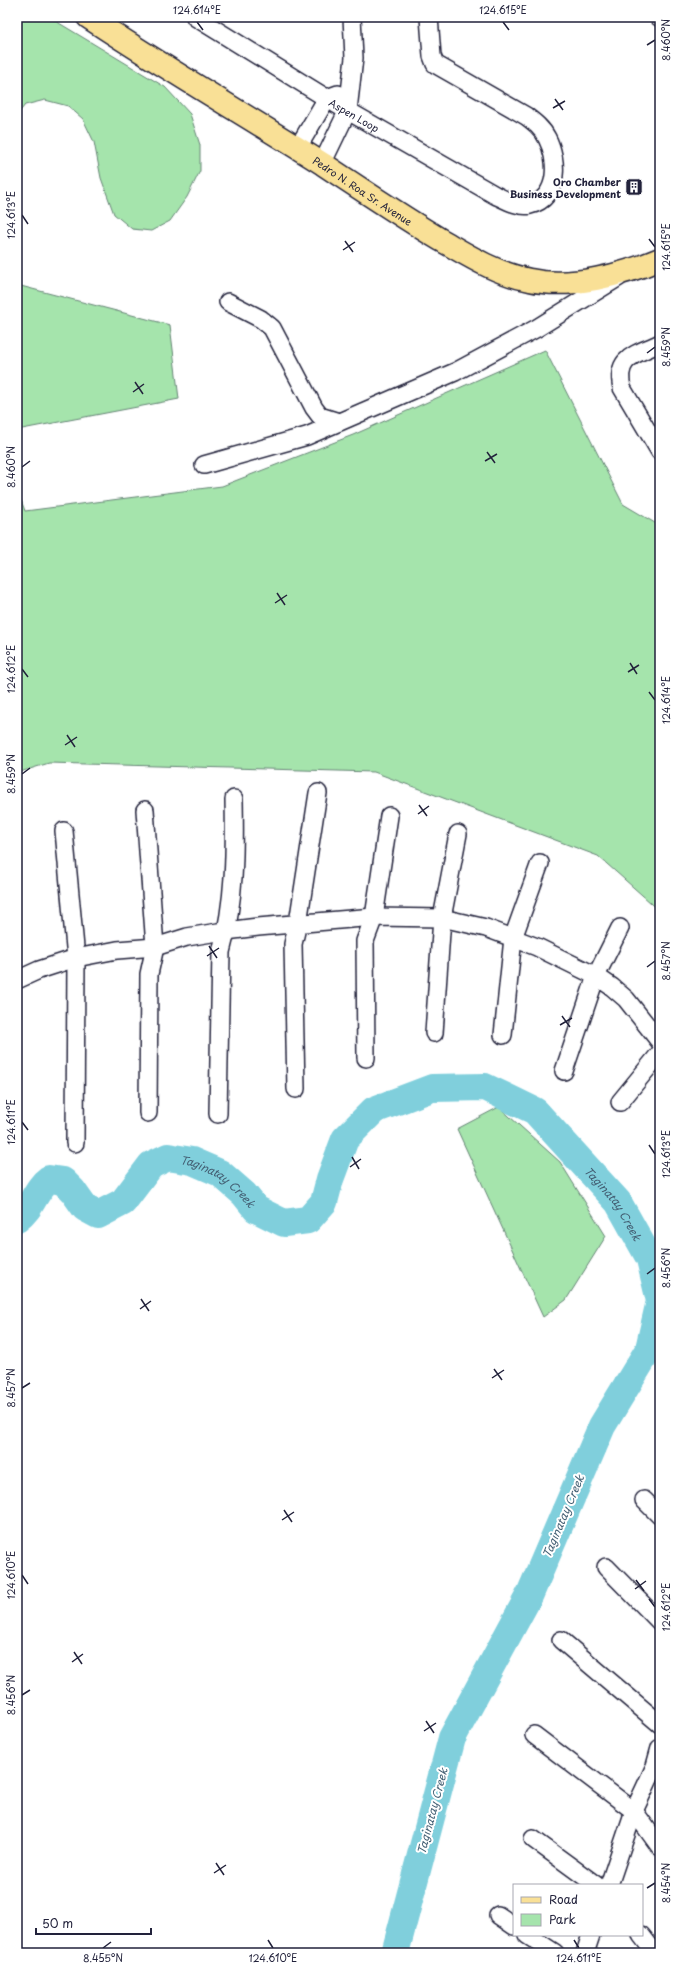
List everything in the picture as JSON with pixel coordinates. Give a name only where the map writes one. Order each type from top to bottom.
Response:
[{"type":"main road","name":"Pedro N. Roa Sr. Avenue","points":[[88,17],[322,164],[397,214],[498,271],[530,281],[561,282],[585,280],[628,271],[660,259]]},
{"type":"street","name":"Aspen Loop","points":[[195,17],[327,98],[495,195],[518,204],[529,206],[543,199],[550,190],[555,174],[554,154],[546,137],[538,125],[526,116],[435,64],[432,56],[429,17]]},
{"type":"street","points":[[322,164],[348,110],[354,58],[352,17]]},
{"type":"street","points":[[297,149],[327,98],[350,90]]},
{"type":"street","points":[[204,466],[307,436],[455,372],[538,328],[628,271]]},
{"type":"street","points":[[228,302],[261,319],[272,328],[314,408],[320,416],[339,422]]},
{"type":"street","points":[[660,343],[625,360],[621,370],[620,380],[622,388],[654,433],[660,452]]},
{"type":"street","points":[[296,1089],[293,944],[298,923],[318,793]]},
{"type":"street","points":[[218,1114],[221,952],[227,931],[235,861],[234,799]]},
{"type":"street","points":[[145,810],[155,947],[149,974],[148,1113]]},
{"type":"street","points":[[366,1058],[366,941],[374,917],[389,816]]},
{"type":"street","points":[[64,831],[76,958],[75,1143]]},
{"type":"street","points":[[434,1033],[442,918],[458,834]]},
{"type":"street","points":[[504,1035],[514,938],[540,864]]},
{"type":"street","points":[[17,980],[40,970],[76,958],[117,950],[155,947],[187,937],[227,931],[298,923],[374,917],[442,918],[486,928],[514,938],[537,947],[596,976],[626,999],[658,1037]]},
{"type":"street","points":[[564,1071],[596,976],[620,928]]},
{"type":"street","points":[[620,1102],[660,1053]]},
{"type":"street","points":[[644,1500],[660,1516]]},
{"type":"street","points":[[606,1567],[660,1622]]},
{"type":"street","points":[[561,1640],[660,1724]]},
{"type":"street","points":[[534,1735],[634,1812],[660,1847]]},
{"type":"street","points":[[609,1884],[634,1812],[655,1766],[660,1748]]},
{"type":"street","points":[[533,1839],[595,1884]]},
{"type":"street","points":[[498,1915],[513,1925]]},
{"type":"street","points":[[529,1936],[555,1953]]},
{"type":"street","points":[[585,1953],[591,1936]]},
{"type":"green space","points":[[17,17],[49,17],[165,87],[190,114],[200,145],[200,171],[187,197],[170,221],[151,231],[132,229],[114,214],[101,178],[94,142],[83,119],[68,106],[45,100],[25,105],[17,115]]},
{"type":"green space","points":[[17,285],[170,325],[179,399],[17,430]]},
{"type":"green space","points":[[545,350],[623,504],[660,526],[660,911],[598,856],[374,772],[49,763],[17,773],[17,489],[25,511],[222,486],[353,435]]},
{"type":"green space","points":[[499,1107],[560,1162],[606,1236],[566,1300],[543,1317],[457,1129]]},
{"type":"waterway","name":"Taginatay Creek","points":[[17,1219],[22,1215],[40,1188],[49,1179],[63,1181],[73,1191],[85,1208],[98,1215],[123,1202],[151,1165],[168,1157],[192,1161],[220,1173],[244,1194],[256,1209],[284,1223],[308,1220],[324,1202],[330,1179],[345,1139],[374,1110],[432,1088],[485,1087],[535,1111],[618,1202],[650,1259],[660,1301],[649,1349],[602,1426],[530,1594],[452,1738],[395,1953]]},
{"type":"place","name":"Oro Chamber Business Development","points":[[634,187]]}]
